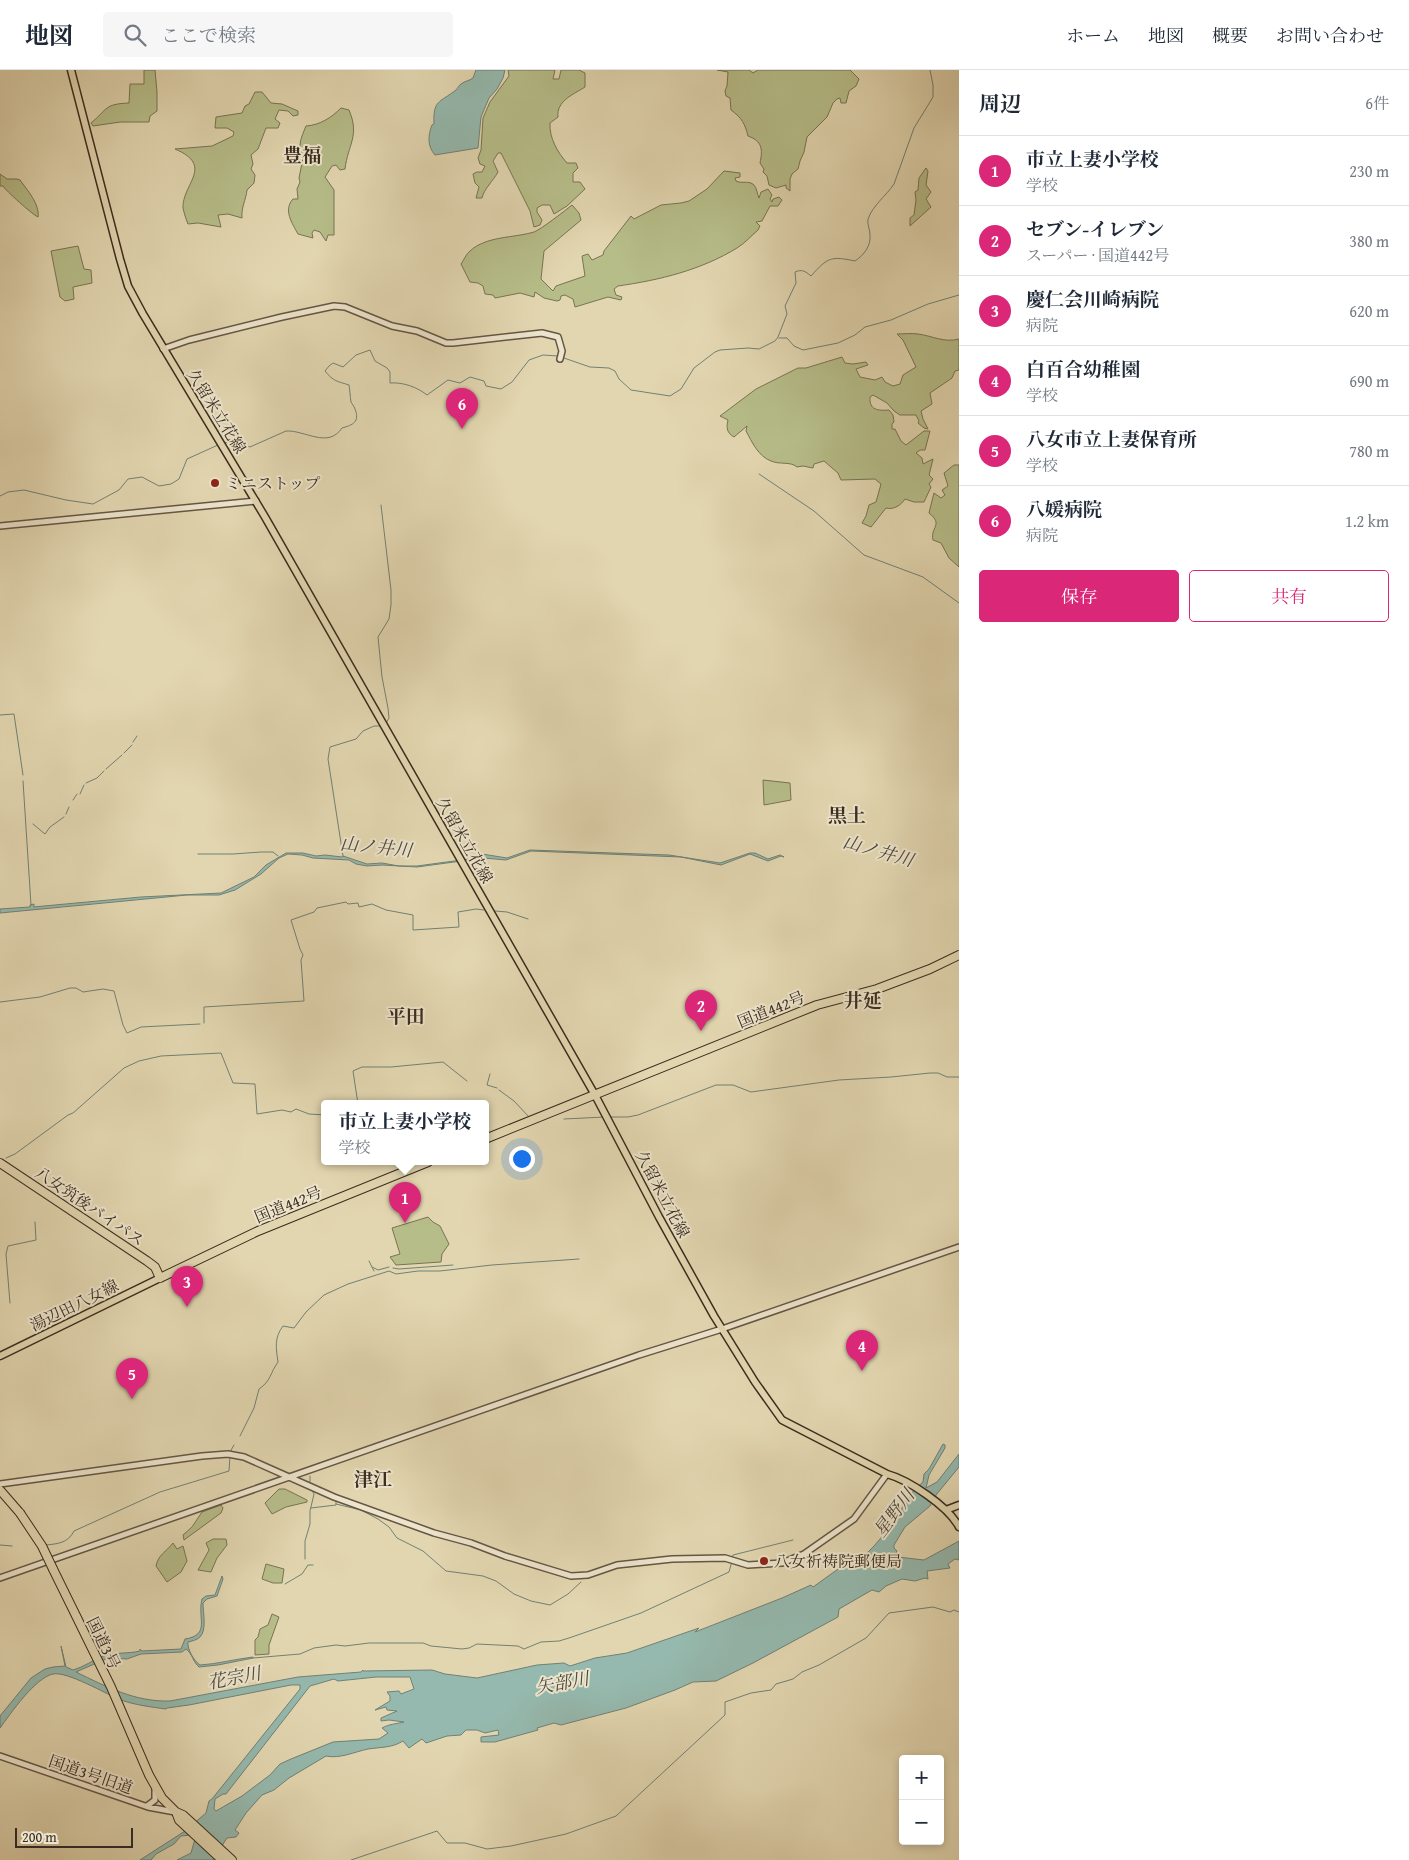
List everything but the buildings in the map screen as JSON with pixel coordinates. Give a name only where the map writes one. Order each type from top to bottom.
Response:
[{"type":"highway","name":"国道442号","points":[[489,1137],[816,1005],[880,988],[930,969],[959,955]]},
{"type":"highway","name":"八女筑後バイパス","points":[[0,1163],[147,1261],[155,1267],[160,1278]]},
{"type":"highway","name":"国道442号","points":[[160,1278],[258,1231],[421,1165]]},
{"type":"highway","name":"国道3号","points":[[0,1490],[20,1513],[42,1546],[118,1704],[154,1785],[162,1798],[222,1860]]},
{"type":"highway","name":"国道3号","points":[[179,1816],[232,1860]]},
{"type":"main road","name":"久留米立花線","points":[[71,70],[128,286],[163,349],[256,501],[595,1095],[659,1217],[722,1329],[755,1382],[782,1420],[887,1474],[902,1478],[946,1510],[954,1517],[959,1527]]},
{"type":"main road","name":"湯辺田八女線","points":[[0,1356],[160,1278]]},
{"type":"main road","points":[[946,1510],[959,1505]]},
{"type":"street","points":[[163,349],[189,340],[302,312],[325,307],[345,306],[392,326],[417,330],[446,343],[542,333],[550,334],[558,338],[562,351],[560,359]]},
{"type":"street","points":[[0,526],[256,501]]},
{"type":"street","points":[[0,1578],[639,1355],[722,1329],[959,1247]]},
{"type":"street","points":[[0,1484],[197,1456],[230,1455],[248,1458],[334,1497],[404,1523],[561,1573],[580,1576],[617,1565],[672,1559],[725,1558],[748,1565],[782,1563],[804,1554],[854,1519],[887,1474]]},
{"type":"street","name":"国道3号旧道","points":[[0,1756],[179,1816]]},
{"type":"street","points":[[147,1806],[155,1800],[154,1785]]},
{"type":"green space","points":[[144,70],[155,70],[157,111],[150,116],[149,122],[120,122],[93,126],[91,123],[110,106],[129,103],[130,84],[144,84]]},
{"type":"green space","points":[[508,70],[555,70],[553,79],[559,79],[561,70],[579,70],[585,73],[585,87],[563,102],[558,111],[558,117],[550,123],[550,129],[560,155],[567,163],[576,163],[578,168],[573,173],[573,182],[580,182],[585,189],[567,206],[554,214],[550,205],[542,205],[537,208],[537,212],[542,220],[540,225],[534,227],[530,211],[501,153],[498,153],[493,161],[498,172],[482,198],[476,198],[479,187],[475,183],[473,174],[482,172],[485,166],[480,164],[478,158],[481,150],[483,118],[490,102],[509,76]]},
{"type":"green space","points":[[717,70],[749,70],[753,73],[758,70],[850,70],[859,79],[856,86],[849,91],[846,103],[841,103],[840,98],[837,99],[833,103],[827,117],[807,137],[798,169],[792,174],[790,179],[790,191],[786,188],[786,185],[776,188],[769,185],[767,176],[763,172],[764,169],[760,163],[759,143],[748,136],[743,122],[731,110],[730,98],[726,96],[725,91],[728,72]]},
{"type":"green space","points":[[255,92],[262,92],[271,103],[282,104],[298,111],[298,115],[293,116],[288,111],[279,110],[275,119],[280,123],[278,128],[266,128],[258,149],[251,155],[253,164],[251,169],[255,175],[254,183],[247,190],[242,218],[228,214],[218,215],[221,227],[198,223],[188,224],[183,208],[184,199],[195,169],[193,162],[187,155],[175,149],[212,146],[233,136],[234,132],[227,128],[215,128],[216,117],[242,113]]},
{"type":"green space","points":[[341,108],[349,110],[353,134],[345,169],[340,170],[336,165],[332,166],[325,177],[334,190],[334,235],[328,235],[326,241],[320,232],[314,230],[312,233],[313,238],[298,234],[290,217],[289,208],[293,199],[298,199],[297,189],[300,182],[303,158],[300,142],[306,126],[325,120]]},
{"type":"green space","points":[[926,168],[928,171],[926,185],[931,192],[926,199],[931,207],[910,226],[910,218],[914,215],[915,192],[918,190],[919,178]]},
{"type":"green space","points":[[724,171],[740,173],[740,177],[735,178],[736,181],[748,182],[754,185],[759,198],[761,192],[768,189],[772,195],[770,199],[772,202],[773,199],[779,197],[782,200],[778,206],[770,206],[762,221],[756,222],[760,226],[758,230],[737,248],[723,256],[680,273],[618,286],[614,289],[616,295],[622,297],[621,300],[608,297],[575,307],[573,299],[565,295],[561,296],[560,300],[557,301],[544,298],[535,292],[534,297],[520,293],[495,298],[493,295],[485,294],[483,286],[470,282],[461,264],[469,252],[477,246],[492,240],[534,232],[572,205],[579,213],[581,220],[544,251],[541,279],[553,291],[556,286],[585,276],[582,256],[588,254],[592,260],[603,255],[604,251],[631,216],[634,219],[661,205],[689,201],[707,189]]},
{"type":"green space","points":[[0,174],[7,179],[20,180],[35,202],[38,217],[3,186],[0,186]]},
{"type":"green space","points":[[78,246],[84,269],[91,270],[92,283],[73,287],[74,299],[65,301],[60,297],[51,251]]},
{"type":"green space","points":[[897,334],[918,334],[948,340],[959,339],[959,370],[955,371],[952,378],[930,393],[932,404],[921,411],[928,429],[918,423],[916,415],[900,415],[887,403],[873,395],[870,397],[871,405],[875,409],[889,410],[893,415],[892,429],[895,429],[901,441],[906,445],[924,431],[930,431],[925,450],[920,450],[916,453],[922,458],[923,464],[933,459],[929,475],[933,479],[929,484],[931,487],[924,502],[914,502],[905,499],[897,506],[886,508],[871,527],[862,523],[869,505],[876,502],[881,484],[875,479],[841,480],[838,473],[824,461],[814,464],[813,468],[797,467],[766,459],[756,448],[746,431],[747,426],[734,437],[728,430],[728,420],[720,416],[756,389],[798,368],[806,368],[842,357],[845,363],[866,362],[868,365],[856,369],[860,377],[875,380],[882,377],[885,382],[893,386],[900,384],[903,375],[916,367],[903,340]]},
{"type":"green space","points":[[954,465],[959,465],[959,567],[949,558],[941,543],[933,540],[936,520],[929,513],[934,493],[941,498],[945,495],[942,490],[948,486],[944,473]]},
{"type":"green space","points":[[763,780],[790,783],[791,800],[764,805]]},
{"type":"green space","points":[[428,1217],[440,1226],[449,1244],[442,1254],[441,1262],[396,1265],[390,1257],[400,1254],[392,1228]]},
{"type":"green space","points":[[279,1489],[285,1489],[307,1500],[307,1502],[286,1507],[272,1514],[265,1503]]},
{"type":"green space","points":[[221,1505],[223,1508],[221,1513],[184,1540],[183,1535],[192,1527],[202,1512]]},
{"type":"green space","points":[[213,1539],[226,1539],[227,1545],[217,1558],[211,1572],[198,1570],[209,1550],[206,1543]]},
{"type":"green space","points":[[173,1543],[177,1549],[183,1546],[187,1561],[181,1572],[167,1582],[156,1566],[160,1556]]},
{"type":"green space","points":[[266,1564],[284,1569],[282,1583],[273,1583],[262,1579]]},
{"type":"green space","points":[[272,1614],[279,1617],[269,1645],[269,1654],[255,1655],[255,1640],[260,1629],[268,1625]]},
{"type":"water","points":[[476,70],[505,70],[503,78],[489,98],[481,117],[478,148],[435,155],[429,144],[429,137],[432,125],[434,124],[436,106],[441,100],[456,90],[460,84],[473,78]]},
{"type":"water","points":[[530,850],[669,855],[720,863],[750,853],[755,853],[768,859],[780,855],[784,857],[781,856],[768,861],[750,854],[721,865],[681,857],[531,851],[506,860],[484,858],[417,867],[399,866],[417,866],[469,859],[482,854],[507,858]]},
{"type":"water","points":[[286,853],[343,856],[367,864],[382,863],[399,866],[367,866],[356,864],[349,860],[313,858],[288,854],[279,858],[261,874],[235,890],[219,895],[187,895],[0,913],[0,909],[30,907],[30,905],[34,904],[34,907],[141,897],[221,893],[254,877],[266,865]]},
{"type":"water","name":"矢部川","points":[[943,1444],[945,1445],[929,1475],[926,1488],[937,1482],[959,1454],[959,1467],[936,1495],[930,1506],[905,1527],[894,1545],[897,1551],[895,1555],[924,1560],[959,1541],[959,1560],[955,1559],[948,1564],[950,1568],[927,1571],[928,1579],[915,1581],[902,1579],[886,1586],[879,1592],[872,1590],[839,1609],[838,1617],[716,1681],[693,1682],[626,1708],[561,1725],[554,1723],[537,1728],[538,1730],[495,1742],[481,1742],[481,1737],[499,1735],[498,1730],[485,1733],[477,1730],[466,1730],[461,1735],[447,1736],[426,1743],[422,1739],[409,1748],[403,1741],[391,1746],[368,1749],[342,1756],[326,1756],[289,1778],[274,1790],[262,1795],[246,1813],[235,1830],[239,1833],[236,1837],[227,1838],[213,1860],[177,1860],[191,1853],[195,1839],[191,1835],[181,1836],[174,1844],[156,1854],[151,1860],[140,1860],[185,1831],[206,1813],[209,1801],[300,1689],[300,1685],[291,1685],[166,1709],[126,1702],[77,1679],[53,1674],[31,1689],[0,1728],[0,1716],[31,1678],[45,1669],[65,1666],[61,1646],[66,1667],[73,1670],[99,1658],[116,1653],[135,1652],[140,1651],[140,1649],[142,1651],[181,1649],[185,1639],[198,1634],[201,1625],[202,1599],[206,1596],[215,1595],[222,1576],[223,1579],[217,1596],[207,1599],[203,1603],[204,1621],[202,1634],[199,1638],[188,1642],[190,1651],[195,1661],[200,1665],[253,1658],[199,1667],[186,1649],[182,1652],[141,1654],[127,1659],[108,1658],[76,1672],[110,1688],[133,1696],[157,1701],[170,1701],[298,1677],[361,1672],[363,1670],[432,1670],[445,1674],[477,1678],[537,1665],[564,1663],[570,1666],[595,1658],[627,1653],[699,1628],[695,1632],[811,1585],[813,1587],[841,1567],[862,1558],[886,1532],[914,1490],[923,1482],[924,1474],[929,1469]],"holes":[[[376,1677],[410,1677],[414,1689],[401,1694],[399,1691],[387,1692],[390,1696],[390,1701],[375,1710],[386,1707],[387,1710],[397,1711],[381,1718],[381,1721],[404,1722],[382,1728],[388,1733],[379,1739],[333,1742],[291,1759],[280,1764],[270,1775],[242,1796],[216,1811],[214,1809],[215,1799],[226,1794],[310,1686],[334,1679],[338,1681]]]},
{"type":"waterway","points":[[561,357],[590,367],[609,368],[615,371],[619,379],[631,390],[670,396],[681,389],[694,368],[715,352],[748,348],[759,349],[775,341],[787,314],[785,306],[796,283],[795,272],[803,271],[811,276],[830,260],[855,261],[866,250],[870,239],[868,219],[873,209],[894,184],[914,128],[933,97],[930,70]]},
{"type":"waterway","points":[[779,338],[787,338],[794,346],[803,350],[838,343],[855,335],[865,327],[891,320],[928,304],[959,295]]},
{"type":"waterway","points":[[224,443],[234,441],[250,447],[286,431],[323,438],[330,437],[342,428],[352,424],[357,417],[351,402],[349,385],[333,379],[325,371],[333,363],[343,367],[356,355],[370,350],[375,361],[390,372],[390,383],[410,386],[427,395],[448,380],[460,383],[470,377],[484,381],[486,386],[501,389],[512,382],[529,360],[543,355],[558,356]]},
{"type":"waterway","points":[[0,496],[8,492],[24,490],[93,504],[119,490],[128,479],[142,477],[159,486],[171,484],[179,479],[187,459],[218,445]]},
{"type":"waterway","points":[[759,474],[814,511],[864,555],[923,577],[959,603]]},
{"type":"waterway","points":[[381,505],[391,590],[389,619],[378,637],[389,718],[386,723]]},
{"type":"waterway","points":[[0,715],[14,714],[23,775]]},
{"type":"waterway","name":"山ノ井川","points":[[343,856],[328,759],[330,747],[356,739],[363,731],[374,726],[380,726]]},
{"type":"waterway","points":[[133,742],[137,736]]},
{"type":"waterway","points":[[124,753],[132,745]]},
{"type":"waterway","points":[[106,769],[122,755]]},
{"type":"waterway","points":[[86,783],[97,778],[104,771]]},
{"type":"waterway","points":[[23,781],[31,905]]},
{"type":"waterway","points":[[80,794],[84,785]]},
{"type":"waterway","points":[[73,800],[77,794]]},
{"type":"waterway","points":[[66,814],[69,807]]},
{"type":"waterway","points":[[33,824],[45,834],[50,827],[64,817]]},
{"type":"waterway","points":[[198,854],[273,852],[278,856]]},
{"type":"waterway","points":[[204,1023],[204,1007],[304,1001],[301,960],[303,955],[291,920],[314,912],[317,908],[346,902],[348,904],[358,903],[359,907],[372,904],[386,910],[413,915],[413,930],[459,927],[458,912],[476,909],[484,910]]},
{"type":"waterway","points":[[495,911],[507,912],[528,919]]},
{"type":"waterway","points":[[0,1002],[40,997],[70,988],[76,988],[83,992],[103,989],[114,991],[127,1033],[141,1027],[200,1024]]},
{"type":"waterway","points":[[6,1158],[15,1154],[73,1113],[124,1068],[139,1061],[161,1056],[221,1053],[233,1083],[255,1084],[257,1114],[282,1110],[291,1112],[296,1109],[309,1114],[321,1115]]},
{"type":"waterway","points":[[357,1100],[353,1071],[362,1067],[391,1067],[443,1062],[467,1081]]},
{"type":"waterway","points":[[609,1117],[638,1115],[716,1085],[733,1085],[751,1092],[839,1080],[930,1073],[938,1073],[947,1077],[959,1077]]},
{"type":"waterway","points":[[490,1074],[487,1085],[497,1088]]},
{"type":"waterway","points":[[499,1090],[514,1101],[529,1117]]},
{"type":"waterway","points":[[564,1119],[605,1117]]},
{"type":"waterway","points":[[48,1186],[60,1176]]},
{"type":"waterway","points":[[10,1303],[6,1254],[8,1246],[36,1240],[35,1222]]},
{"type":"waterway","points":[[240,1436],[254,1408],[259,1389],[268,1380],[278,1362],[276,1343],[280,1330],[283,1326],[294,1328],[306,1312],[324,1295],[348,1284],[389,1271],[396,1274],[579,1259]]},
{"type":"waterway","points":[[369,1261],[374,1271]]},
{"type":"waterway","points":[[393,1268],[453,1265]]},
{"type":"waterway","points":[[372,1267],[378,1270],[389,1267]]},
{"type":"waterway","points":[[230,1452],[234,1445]]},
{"type":"waterway","points":[[45,1545],[62,1542],[69,1538],[74,1531],[160,1492],[229,1471],[230,1456]]},
{"type":"waterway","points":[[310,1476],[310,1483]]},
{"type":"waterway","points":[[305,1559],[305,1541],[310,1524],[310,1511],[314,1494],[312,1490]]},
{"type":"waterway","points":[[311,1508],[336,1505],[336,1501]]},
{"type":"waterway","points":[[336,1504],[361,1510],[378,1519],[389,1527],[397,1538],[423,1551],[446,1571],[483,1576],[496,1581],[514,1594],[531,1601],[550,1605],[568,1594],[581,1582]]},
{"type":"waterway","points":[[732,1557],[733,1555],[793,1540]]},
{"type":"waterway","points":[[0,1545],[12,1546]]},
{"type":"waterway","name":"花宗川","points":[[253,1658],[300,1654],[314,1648],[336,1645],[345,1646],[369,1643],[423,1643],[431,1646],[462,1649],[477,1644],[518,1646],[524,1649],[541,1642],[559,1641],[569,1638],[641,1613],[729,1572],[732,1561]]},
{"type":"waterway","points":[[285,1584],[302,1574],[308,1565],[313,1565]]},
{"type":"waterway","points":[[351,1860],[437,1831],[447,1843],[465,1843],[487,1849],[511,1846],[566,1834],[616,1816],[725,1715],[725,1702],[751,1693],[771,1690],[776,1684],[793,1679],[802,1672],[819,1665],[866,1638],[889,1613],[933,1607],[950,1612],[954,1610],[959,1612]]},
{"type":"place","name":"八媛病院","points":[[462,429]]},
{"type":"place","name":"ミニストップ","points":[[215,483]]},
{"type":"place","name":"セブン-イレブン","points":[[701,1031]]},
{"type":"place","name":"市立上妻小学校","points":[[405,1223]]},
{"type":"place","name":"慶仁会川崎病院","points":[[187,1307]]},
{"type":"place","name":"白百合幼稚園","points":[[862,1371]]},
{"type":"place","name":"八女市立上妻保育所","points":[[132,1399]]},
{"type":"place","name":"八女祈祷院郵便局","points":[[764,1561]]},
{"type":"district","name":"豊福","points":[[302,155]]},
{"type":"district","name":"黒土","points":[[847,815]]},
{"type":"district","name":"井延","points":[[863,1000]]},
{"type":"district","name":"平田","points":[[406,1016]]},
{"type":"district","name":"津江","points":[[373,1479]]},
{"type":"water label","name":"星野川","points":[[894,1513]]}]
